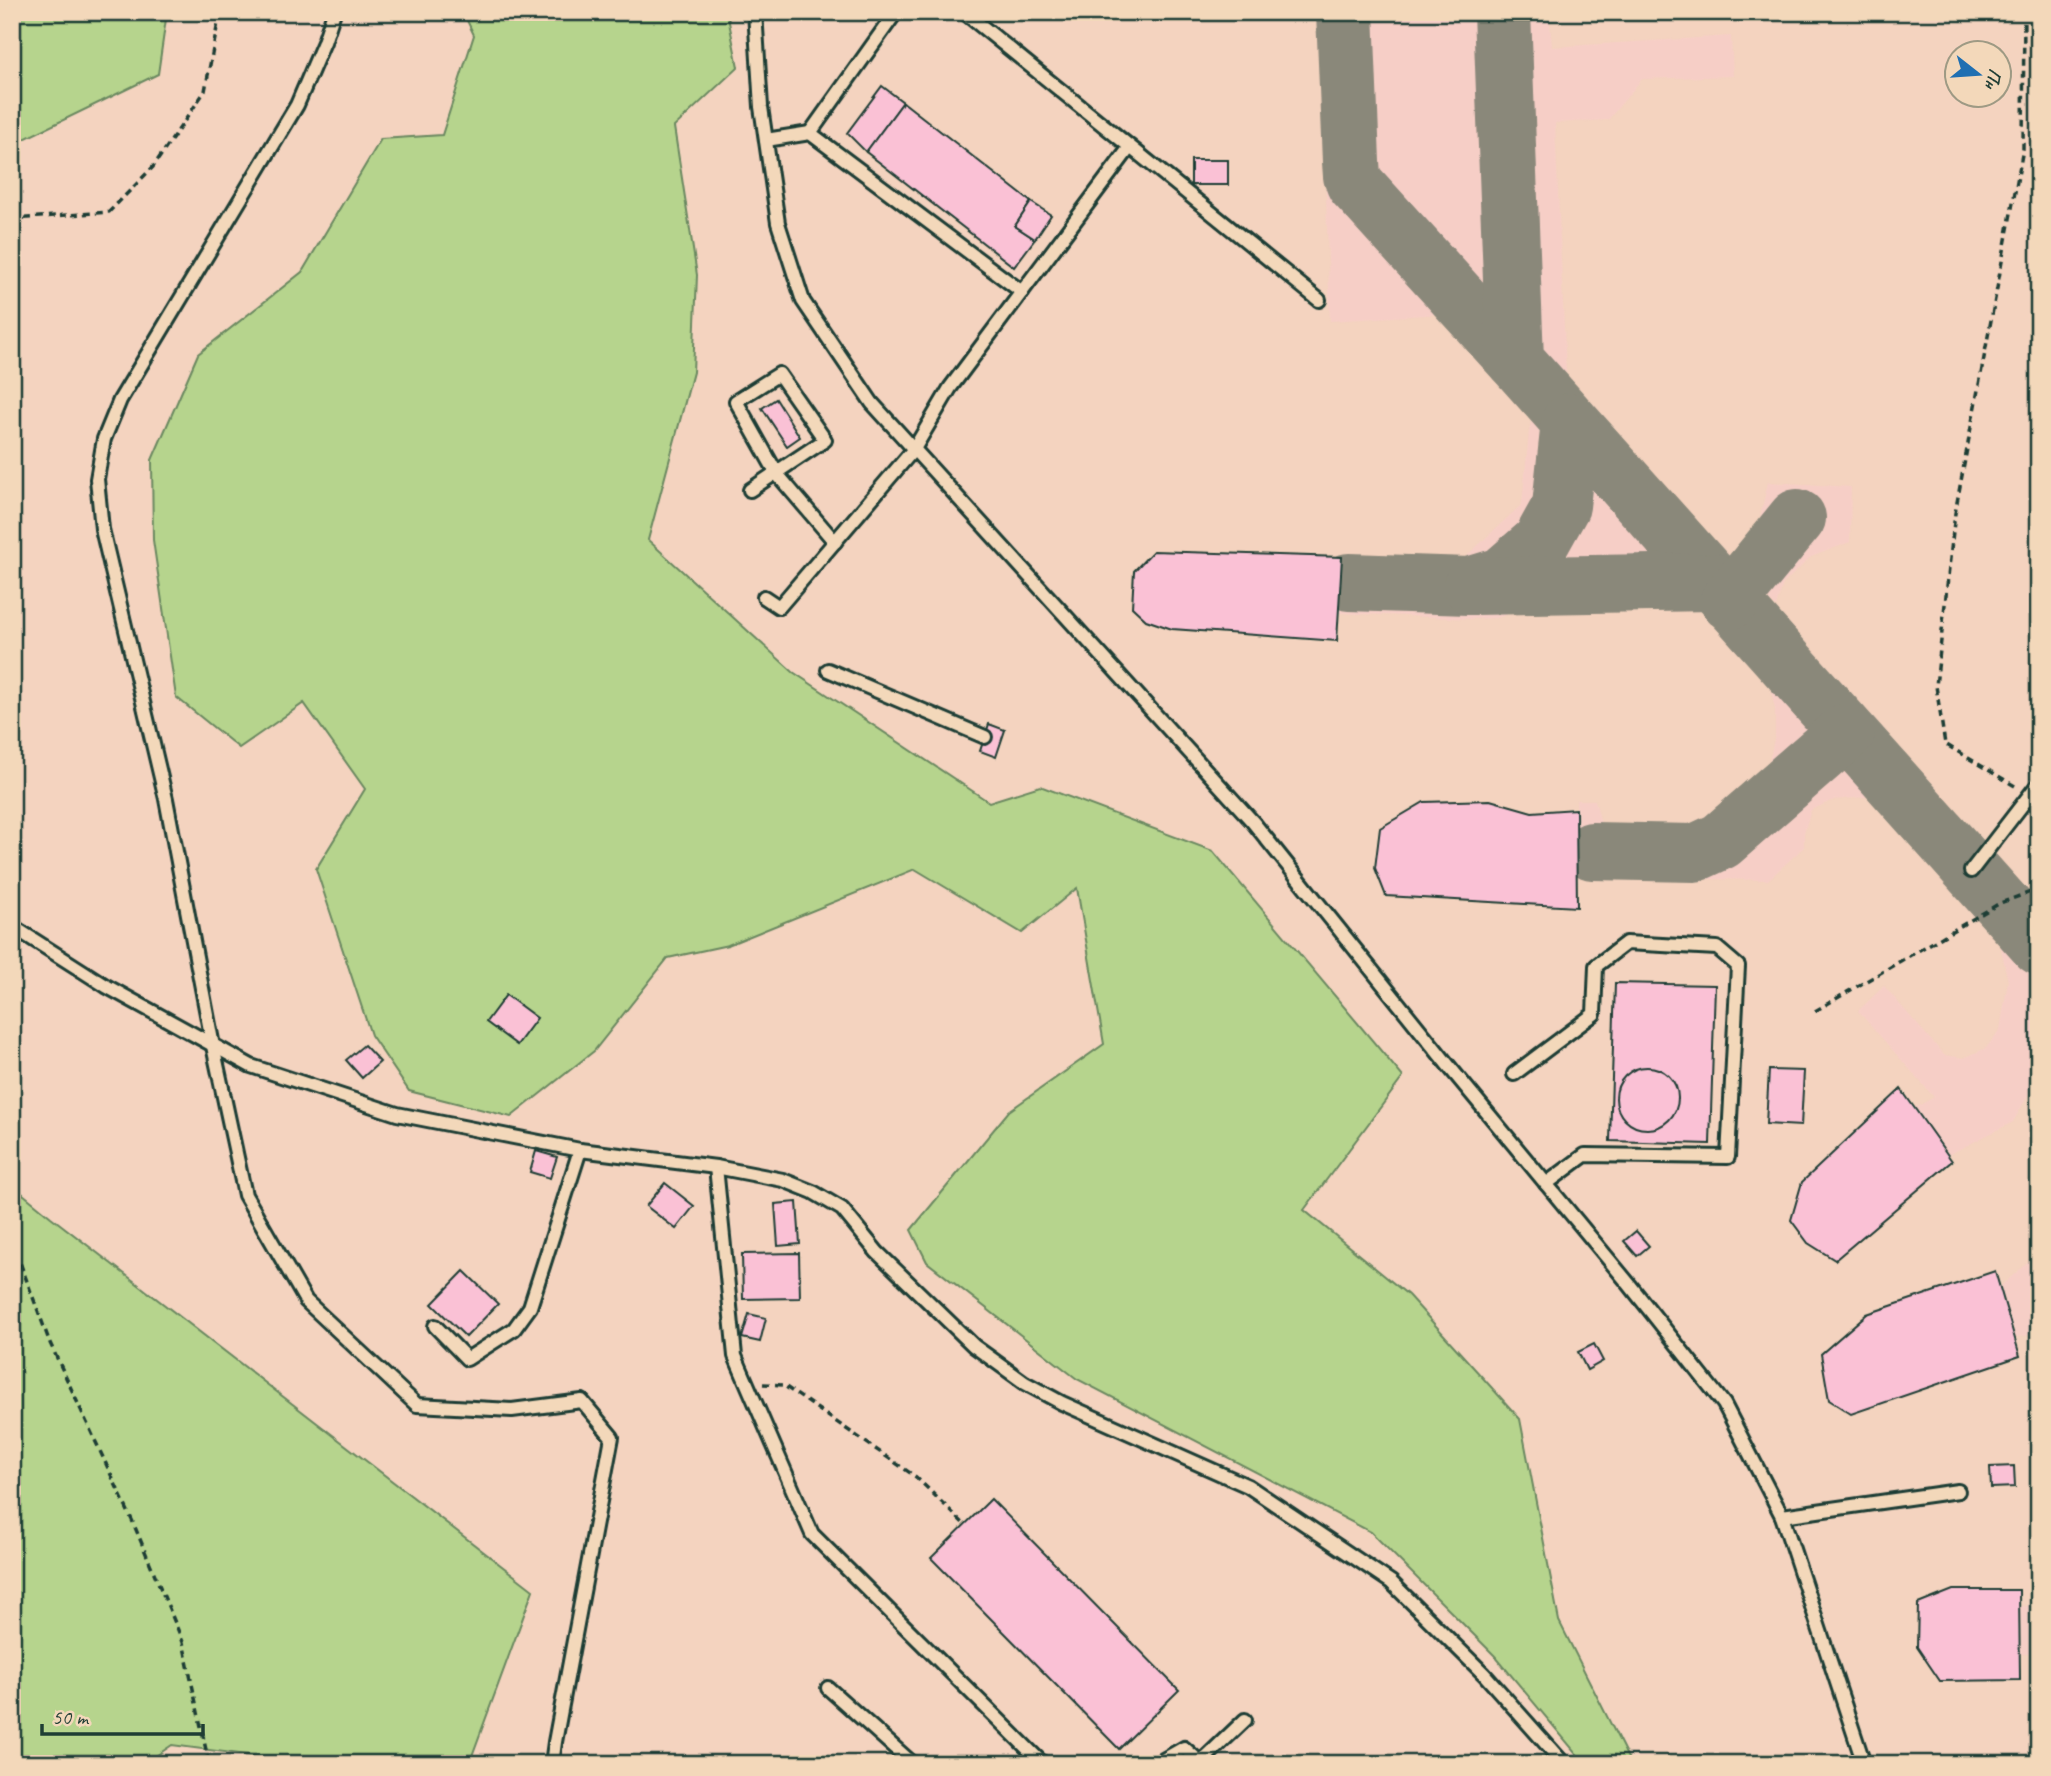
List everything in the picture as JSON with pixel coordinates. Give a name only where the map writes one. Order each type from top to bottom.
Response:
[{"type":"lane","points":[[334,12],[297,105],[120,400],[104,439],[97,480],[102,529],[166,800],[213,1046],[245,1195],[306,1301],[417,1405],[512,1410],[582,1402],[612,1437],[552,1764]]},
{"type":"lane","points":[[755,12],[761,107],[778,223],[803,301],[872,404],[1253,822],[1724,1404],[1782,1516],[1864,1764]]},
{"type":"lane","points":[[766,140],[810,133],[896,12]]},
{"type":"lane","points":[[964,12],[1319,300]]},
{"type":"lane","points":[[810,133],[1022,292]]},
{"type":"lane","points":[[764,597],[779,607],[914,449],[950,388],[1130,147]]},
{"type":"lane","points":[[750,490],[777,474],[825,440],[779,374],[736,401],[777,474],[835,542]]},
{"type":"lane","points":[[828,670],[985,737]]},
{"type":"lane","points":[[1971,871],[2039,783]]},
{"type":"lane","points":[[12,926],[106,986],[251,1066],[397,1114],[580,1150],[716,1167],[783,1180],[813,1192],[842,1209],[877,1252],[974,1346],[1025,1383],[1062,1403],[1248,1486],[1391,1582],[1484,1674],[1564,1764]]},
{"type":"lane","points":[[1514,1074],[1594,1014],[1596,966],[1626,943],[1717,948],[1738,966],[1728,1157],[1585,1155],[1546,1184]]},
{"type":"lane","points":[[435,1326],[467,1359],[514,1329],[530,1307],[580,1150]]},
{"type":"lane","points":[[716,1167],[735,1356],[812,1534],[1043,1764]]},
{"type":"lane","points":[[1782,1516],[1958,1491]]},
{"type":"lane","points":[[828,1688],[913,1764]]},
{"type":"lane","points":[[1156,1764],[1184,1748],[1202,1763],[1245,1720]]},
{"type":"path","points":[[12,219],[109,212],[153,167],[205,91],[220,12]]},
{"type":"path","points":[[2024,12],[2023,149],[1955,513],[1936,686],[1945,744],[2029,795]]},
{"type":"path","points":[[1815,1011],[2000,903],[2039,889]]},
{"type":"path","points":[[12,1241],[50,1343],[132,1520],[183,1642],[209,1764]]},
{"type":"path","points":[[747,1384],[783,1385],[916,1477],[965,1525]]},
{"type":"shaded area","points":[[1320,12],[1549,12],[1552,47],[1731,36],[1733,76],[1642,79],[1608,120],[1555,123],[1566,372],[1533,409],[1441,314],[1330,321]]},
{"type":"shaded area","points":[[1533,409],[1691,594],[1531,594],[1516,611],[1497,618],[1339,613],[1341,569],[1457,565],[1522,504]]},
{"type":"shaded area","points":[[1768,482],[1851,487],[1850,542],[1811,557],[1783,584],[1776,607],[1727,558],[1751,557]]},
{"type":"shaded area","points":[[1768,677],[1875,796],[1834,800],[1811,810],[1804,833],[1804,847],[1768,880],[1577,877],[1576,800],[1595,800],[1604,835],[1703,834],[1768,767],[1775,735],[1775,709]]},
{"type":"shaded area","points":[[1997,930],[2039,978],[2039,1076],[2013,1122],[1948,1155],[1915,1108],[1934,1097],[1858,1011],[1884,986],[1944,1055],[1964,1058],[1986,1048],[2000,1030],[2008,981]]},
{"type":"shaded area","points":[[2039,1252],[2039,1334],[2015,1337],[2000,1287]]},
{"type":"shaded area","points":[[2039,1604],[2039,1654],[2020,1654],[2019,1607]]},
{"type":"green space","points":[[12,12],[167,12],[158,74],[12,145]]},
{"type":"green space","points":[[463,12],[727,12],[738,67],[674,127],[697,275],[693,372],[648,540],[793,672],[989,802],[1040,786],[1213,851],[1403,1077],[1304,1210],[1408,1295],[1520,1419],[1559,1621],[1631,1764],[1585,1764],[1495,1656],[1371,1532],[1077,1379],[927,1262],[911,1230],[1009,1111],[1104,1044],[1077,888],[1022,933],[915,869],[728,945],[668,958],[594,1051],[511,1117],[409,1091],[371,1035],[316,869],[365,789],[304,703],[239,748],[176,697],[153,540],[152,460],[198,354],[302,272],[381,139],[442,135],[474,35]]},
{"type":"green space","points":[[12,1185],[533,1590],[469,1764],[314,1764],[172,1745],[144,1764],[12,1764]]},
{"type":"building","points":[[882,86],[903,102],[866,152],[847,133]]},
{"type":"building","points":[[903,102],[1031,202],[1015,226],[1035,239],[1014,267],[866,152]]},
{"type":"building","points":[[1191,160],[1228,160],[1228,185],[1191,185]]},
{"type":"building","points":[[1031,202],[1051,215],[1035,239],[1015,226]]},
{"type":"building","points":[[776,399],[800,437],[787,446],[762,408]]},
{"type":"building","points":[[1153,551],[1342,557],[1337,641],[1172,629],[1146,620],[1132,607],[1134,571]]},
{"type":"building","points":[[989,724],[1005,730],[996,757],[980,751]]},
{"type":"building","points":[[1490,800],[1532,812],[1576,809],[1577,907],[1386,896],[1375,868],[1380,828],[1424,802]]},
{"type":"building","points":[[1615,983],[1715,985],[1710,1144],[1610,1141]]},
{"type":"building","points":[[506,995],[537,1018],[517,1045],[486,1022]]},
{"type":"building","points":[[364,1045],[380,1062],[362,1078],[346,1060]]},
{"type":"building","points":[[1647,1067],[1669,1076],[1678,1098],[1669,1120],[1647,1129],[1625,1120],[1616,1098],[1625,1076]]},
{"type":"building","points":[[1769,1070],[1804,1071],[1801,1126],[1766,1124]]},
{"type":"building","points":[[1901,1089],[1952,1161],[1835,1260],[1808,1243],[1791,1220],[1802,1182]]},
{"type":"building","points":[[536,1151],[557,1157],[550,1178],[530,1172]]},
{"type":"building","points":[[665,1183],[694,1206],[676,1229],[646,1206]]},
{"type":"building","points":[[797,1202],[800,1244],[778,1246],[775,1204]]},
{"type":"building","points":[[1636,1231],[1649,1246],[1637,1256],[1624,1241]]},
{"type":"building","points":[[799,1253],[800,1298],[743,1299],[742,1254]]},
{"type":"building","points":[[464,1271],[498,1304],[466,1337],[432,1304]]},
{"type":"building","points":[[1995,1271],[2020,1356],[1851,1414],[1829,1400],[1821,1354],[1867,1314]]},
{"type":"building","points":[[749,1314],[766,1318],[760,1342],[742,1338]]},
{"type":"building","points":[[1594,1344],[1603,1361],[1587,1370],[1578,1352]]},
{"type":"building","points":[[2014,1466],[2015,1487],[1991,1488],[1990,1467]]},
{"type":"building","points":[[991,1499],[1179,1690],[1119,1749],[931,1558]]},
{"type":"building","points":[[1953,1590],[2019,1590],[2020,1680],[1940,1681],[1917,1647],[1918,1604]]},
{"type":"building","points":[[2033,1756],[2039,1758],[2039,1764],[1999,1764]]},
{"type":"taxiway","points":[[1345,12],[1351,162],[1355,184],[1515,360]]},
{"type":"taxiway","points":[[1502,12],[1515,360],[2039,946]]},
{"type":"taxiway","points":[[1349,582],[1469,586],[1502,576],[1541,542],[1561,506],[1570,422]]},
{"type":"taxiway","points":[[1729,601],[1797,518]]},
{"type":"taxiway","points":[[1472,586],[1713,582]]},
{"type":"taxiway","points":[[1592,851],[1695,853],[1721,841],[1846,732]]}]
